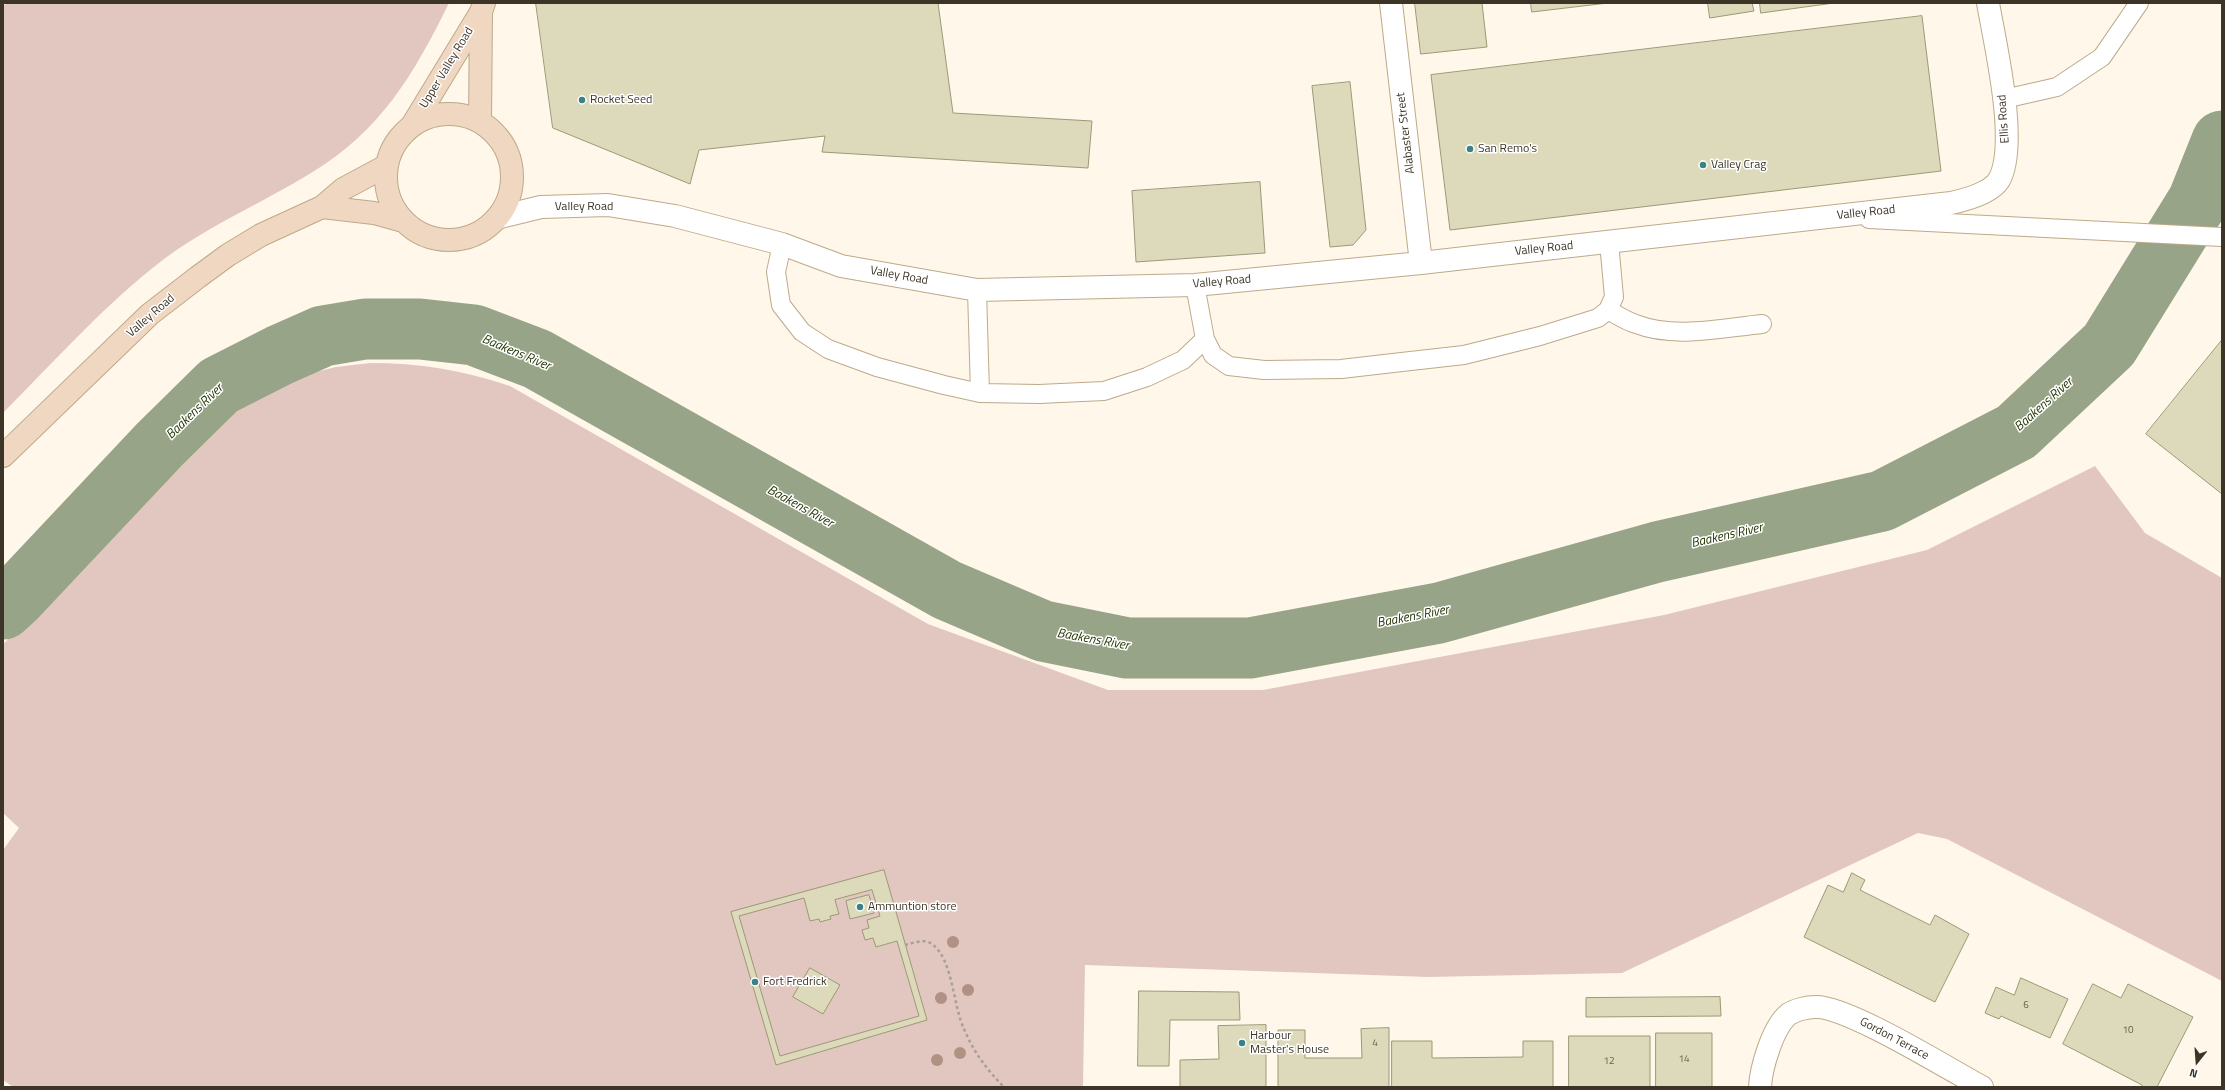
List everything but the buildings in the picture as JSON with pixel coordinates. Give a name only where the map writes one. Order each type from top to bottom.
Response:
[{"type":"street","name":"Alabaster Street","points":[[1391,3],[1421,263]]},
{"type":"street","name":"Ellis Road","points":[[1951,203],[1974,198],[1998,181],[2006,155],[2004,99],[1988,3]]},
{"type":"street","name":"Upper Valley Road","points":[[480,121],[482,7]]},
{"type":"street","name":"Upper Valley Road","points":[[413,124],[482,7]]},
{"type":"street","points":[[446,113],[464,115],[480,121],[495,133],[502,142],[512,164],[512,183],[509,200],[500,216],[487,229],[476,235],[452,241],[434,239],[417,232],[403,221],[390,201],[385,178],[386,166],[395,142],[413,124],[429,117],[446,113]]},
{"type":"street","name":"Valley Road","points":[[3,456],[150,314],[198,277],[228,255],[261,235],[322,207],[343,189],[386,166]]},
{"type":"street","name":"Valley Road","points":[[500,216],[541,207],[608,205],[675,216],[782,244],[841,266],[977,290],[1195,285],[1421,263],[1951,203]]},
{"type":"street","points":[[322,207],[374,213],[403,221]]},
{"type":"street","name":"Gordon Terrace","points":[[1760,1087],[1770,1046],[1779,1026],[1789,1014],[1816,1007],[1852,1016],[1982,1087]]},
{"type":"lane","points":[[2004,99],[2057,87],[2102,57],[2139,3]]},
{"type":"lane","points":[[1827,217],[2222,237]]},
{"type":"lane","points":[[1195,285],[1204,339],[1213,355],[1229,366],[1264,370],[1341,369],[1464,355],[1598,318],[1608,310],[1614,297],[1608,242]]},
{"type":"lane","points":[[782,244],[776,272],[781,305],[802,332],[828,349],[877,367],[980,393],[1039,394],[1104,391],[1147,377],[1182,360],[1204,339]]},
{"type":"lane","points":[[977,290],[980,393]]},
{"type":"lane","points":[[1608,310],[1635,324],[1654,330],[1680,332],[1762,324]]},
{"type":"path","points":[[905,944],[923,941],[930,942],[938,950],[947,969],[966,1034],[974,1051],[1004,1087]]},
{"type":"shaded area","points":[[7,3],[449,3],[423,54],[408,77],[393,99],[357,139],[336,157],[311,173],[199,235],[164,259],[122,294],[101,314],[3,413],[3,6]]},
{"type":"shaded area","points":[[370,363],[406,364],[441,368],[492,380],[510,386],[928,624],[1108,690],[1263,690],[1664,615],[1927,550],[2095,466],[2145,533],[2222,578],[2222,981],[1947,839],[1918,833],[1622,973],[1428,977],[1085,965],[1083,1087],[13,1087],[3,1080],[3,850],[19,828],[3,813],[3,644],[32,618],[229,412],[271,385],[336,367]]},
{"type":"waterway","name":"Baakens River","points":[[3,609],[160,444],[219,386],[280,355],[323,336],[365,329],[420,329],[474,335],[537,359],[947,590],[1043,631],[1127,648],[1250,648],[1439,613],[1657,552],[1882,501],[2016,432],[2109,345],[2198,201],[2222,141]]},
{"type":"place","name":"Rocket Seed","points":[[582,100]]},
{"type":"place","name":"San Remo's","points":[[1470,149]]},
{"type":"place","name":"Valley Crag","points":[[1703,165]]},
{"type":"place","name":"Ammuntion store","points":[[860,907]]},
{"type":"place","name":"Fort Fredrick","points":[[755,982]]},
{"type":"place","name":"Harbour Master's House","points":[[1242,1043]]}]
